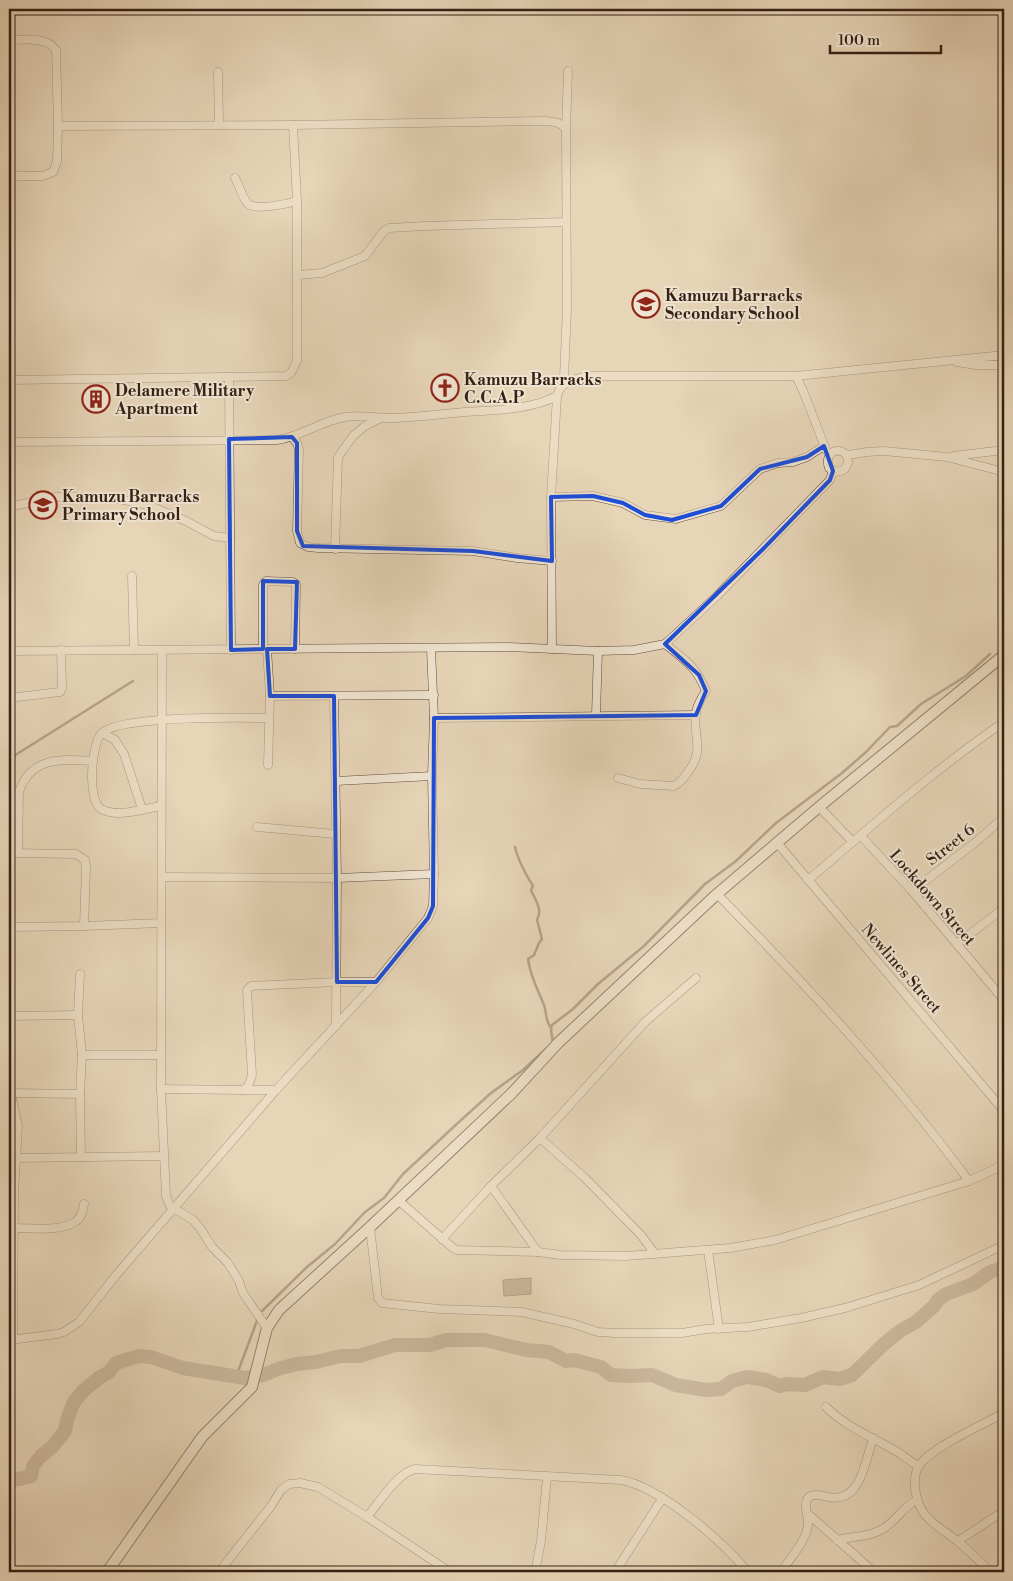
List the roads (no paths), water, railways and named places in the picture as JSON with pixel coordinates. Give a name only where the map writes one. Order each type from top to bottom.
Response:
[{"type":"street","points":[[9,40],[40,40],[51,44],[56,50],[58,126],[57,162],[53,172],[42,176],[9,176]]},
{"type":"street","points":[[552,649],[551,497],[557,396],[564,378],[567,308],[566,130],[568,71]]},
{"type":"street","points":[[218,72],[219,125]]},
{"type":"street","points":[[58,126],[546,121],[558,122],[566,130]]},
{"type":"street","points":[[9,380],[286,376],[291,373],[297,362],[298,275],[293,125]]},
{"type":"street","points":[[235,178],[246,202],[254,207],[297,201]]},
{"type":"street","points":[[298,275],[322,272],[365,256],[384,231],[389,228],[566,222]]},
{"type":"street","points":[[561,387],[569,381],[586,376],[796,376],[1004,355]]},
{"type":"street","points":[[945,360],[976,365],[1004,366]]},
{"type":"street","points":[[796,376],[828,457],[828,465],[833,471],[839,472],[846,468],[848,463],[847,455]]},
{"type":"street","points":[[229,377],[231,650]]},
{"type":"street","points":[[9,442],[277,440],[292,437],[304,430],[345,417],[394,418],[511,408],[542,402],[557,396]]},
{"type":"street","points":[[335,549],[338,457],[353,436],[365,426],[381,418]]},
{"type":"street","points":[[292,437],[299,449],[298,540],[308,547],[473,551],[552,561]]},
{"type":"street","points":[[551,497],[593,496],[623,504],[645,515],[676,519],[721,506],[760,469],[807,457],[824,446]]},
{"type":"street","points":[[946,457],[1004,450]]},
{"type":"street","points":[[828,457],[832,452],[837,451],[847,455],[884,451],[946,457],[1004,472]]},
{"type":"street","points":[[9,651],[431,648],[598,651],[634,650],[665,644],[762,550],[830,480],[833,471]]},
{"type":"street","points":[[9,508],[62,496],[119,499],[148,505],[186,521],[214,536],[230,538]]},
{"type":"street","points":[[132,576],[134,650]]},
{"type":"street","points":[[268,765],[270,696],[265,649],[263,584],[266,581],[296,584],[296,649]]},
{"type":"street","points":[[618,778],[640,784],[674,786],[678,784],[697,758],[696,715],[698,702],[706,691],[700,675],[694,668],[665,644]]},
{"type":"street","points":[[80,1094],[10,1093],[18,1126],[11,1192],[14,1228],[11,1340],[57,1334],[72,1328],[79,1322],[117,1274],[276,1090],[376,982],[428,918],[433,906],[434,874],[432,776],[434,695],[431,648]]},
{"type":"street","points":[[9,698],[60,692],[62,688],[61,650]]},
{"type":"street","points":[[162,650],[161,806],[163,877],[161,922],[161,1089],[167,1201],[170,1206],[193,1220],[212,1247],[228,1263],[240,1281],[243,1293],[267,1328]]},
{"type":"street","points":[[596,715],[598,651]]},
{"type":"street","points":[[107,1572],[202,1438],[252,1387],[267,1328],[280,1310],[511,1094],[558,1043],[717,894],[778,844],[819,807],[1004,655]]},
{"type":"street","points":[[270,696],[434,695]]},
{"type":"street","points":[[334,696],[336,1026]]},
{"type":"street","points":[[434,718],[696,715]]},
{"type":"street","points":[[161,806],[124,812],[100,808],[95,803],[93,760],[95,744],[103,733],[127,725],[163,721],[202,718],[268,718]]},
{"type":"street","points":[[808,880],[974,742],[1004,722]]},
{"type":"street","points":[[103,733],[115,740],[124,754],[142,809]]},
{"type":"street","points":[[18,853],[19,792],[30,774],[40,765],[52,760],[93,760]]},
{"type":"street","points":[[336,781],[432,776]]},
{"type":"street","points":[[819,807],[853,842]]},
{"type":"street","name":"Street 6","points":[[912,891],[976,842],[1004,817]]},
{"type":"street","points":[[257,828],[335,834]]},
{"type":"street","name":"Lockdown Street","points":[[861,836],[912,891],[1004,1000]]},
{"type":"street","name":"Newlines Street","points":[[778,844],[1004,1111]]},
{"type":"street","points":[[9,853],[76,854],[85,860],[84,926]]},
{"type":"street","points":[[163,877],[336,878],[434,874]]},
{"type":"street","points":[[717,894],[780,959],[898,1092],[936,1137],[968,1181]]},
{"type":"street","points":[[957,944],[1004,908]]},
{"type":"street","points":[[9,927],[161,922]]},
{"type":"street","points":[[80,974],[78,1015],[82,1055],[80,1094],[81,1156]]},
{"type":"street","points":[[442,1239],[490,1186],[540,1138],[645,1022],[696,978]]},
{"type":"street","points":[[243,1090],[248,1087],[252,1075],[248,987],[337,982],[376,982]]},
{"type":"street","points":[[9,1016],[78,1015]]},
{"type":"street","points":[[82,1055],[161,1055]]},
{"type":"street","points":[[161,1089],[276,1090]]},
{"type":"street","points":[[540,1138],[584,1178],[641,1235],[655,1254]]},
{"type":"street","points":[[15,1158],[164,1156]]},
{"type":"street","points":[[398,1200],[457,1250],[538,1252],[560,1256],[626,1256],[708,1250],[775,1240],[968,1181],[1004,1165]]},
{"type":"street","points":[[490,1186],[538,1252]]},
{"type":"street","points":[[14,1228],[68,1226],[78,1221],[82,1215],[84,1204]]},
{"type":"street","points":[[370,1227],[378,1298],[382,1303],[439,1309],[522,1312],[574,1324],[598,1332],[615,1333],[682,1333],[719,1328],[748,1327],[845,1308],[919,1285],[1004,1245]]},
{"type":"street","points":[[708,1250],[719,1328]]},
{"type":"street","points":[[826,1407],[836,1418],[892,1448],[918,1466]]},
{"type":"street","points":[[990,1572],[958,1541],[929,1520],[920,1508],[917,1500],[915,1477],[918,1466],[928,1456],[960,1436],[1004,1413]]},
{"type":"street","points":[[781,1572],[805,1534],[808,1520],[808,1498],[815,1495],[834,1498],[845,1497],[851,1492],[858,1484],[873,1438]]},
{"type":"street","points":[[367,1517],[400,1476],[410,1470],[424,1468],[632,1482],[662,1499],[714,1537],[748,1572]]},
{"type":"street","points":[[536,1567],[541,1541],[547,1477]]},
{"type":"street","points":[[219,1572],[281,1490],[290,1484],[300,1483],[312,1485],[367,1517],[449,1572]]},
{"type":"street","points":[[615,1572],[662,1499]]},
{"type":"street","points":[[837,1540],[877,1532],[886,1528],[910,1503],[917,1500]]},
{"type":"street","points":[[958,1541],[1004,1511]]},
{"type":"street","points":[[807,1513],[874,1572]]},
{"type":"waterway","points":[[552,1043],[552,1025],[573,1009],[598,984],[644,946],[705,884],[736,861],[776,823],[842,773],[890,727],[897,726],[921,704],[966,676],[990,654]]},
{"type":"waterway","points":[[9,759],[133,681]]},
{"type":"waterway","points":[[515,847],[520,862],[533,886],[531,890],[539,908],[537,920],[542,939],[534,955],[528,959],[532,977],[551,1028]]},
{"type":"waterway","points":[[262,1311],[307,1267],[335,1244],[365,1212],[384,1198],[403,1174],[459,1122],[491,1093],[523,1070],[548,1047]]},
{"type":"waterway","points":[[9,1478],[19,1479],[31,1476],[33,1466],[65,1431],[74,1402],[83,1391],[109,1372],[116,1363],[139,1356],[151,1357],[183,1368],[245,1378],[263,1375],[297,1364],[341,1356],[359,1356],[395,1345],[430,1345],[446,1340],[485,1340],[526,1350],[549,1352],[566,1361],[574,1360],[601,1367],[611,1375],[652,1375],[676,1385],[706,1390],[721,1389],[732,1381],[747,1377],[766,1380],[780,1386],[786,1384],[805,1385],[823,1377],[840,1379],[852,1375],[884,1344],[900,1331],[916,1322],[946,1294],[973,1284],[990,1272],[1004,1267]]},
{"type":"waterway","points":[[236,1377],[258,1318]]},
{"type":"place","name":"Kamuzu Barracks Secondary School","points":[[646,304]]},
{"type":"place","name":"Kamuzu Barracks C.C.A.P","points":[[445,388]]},
{"type":"place","name":"Delamere Military Apartment","points":[[96,399]]},
{"type":"place","name":"Kamuzu Barracks Primary School","points":[[43,505]]}]
